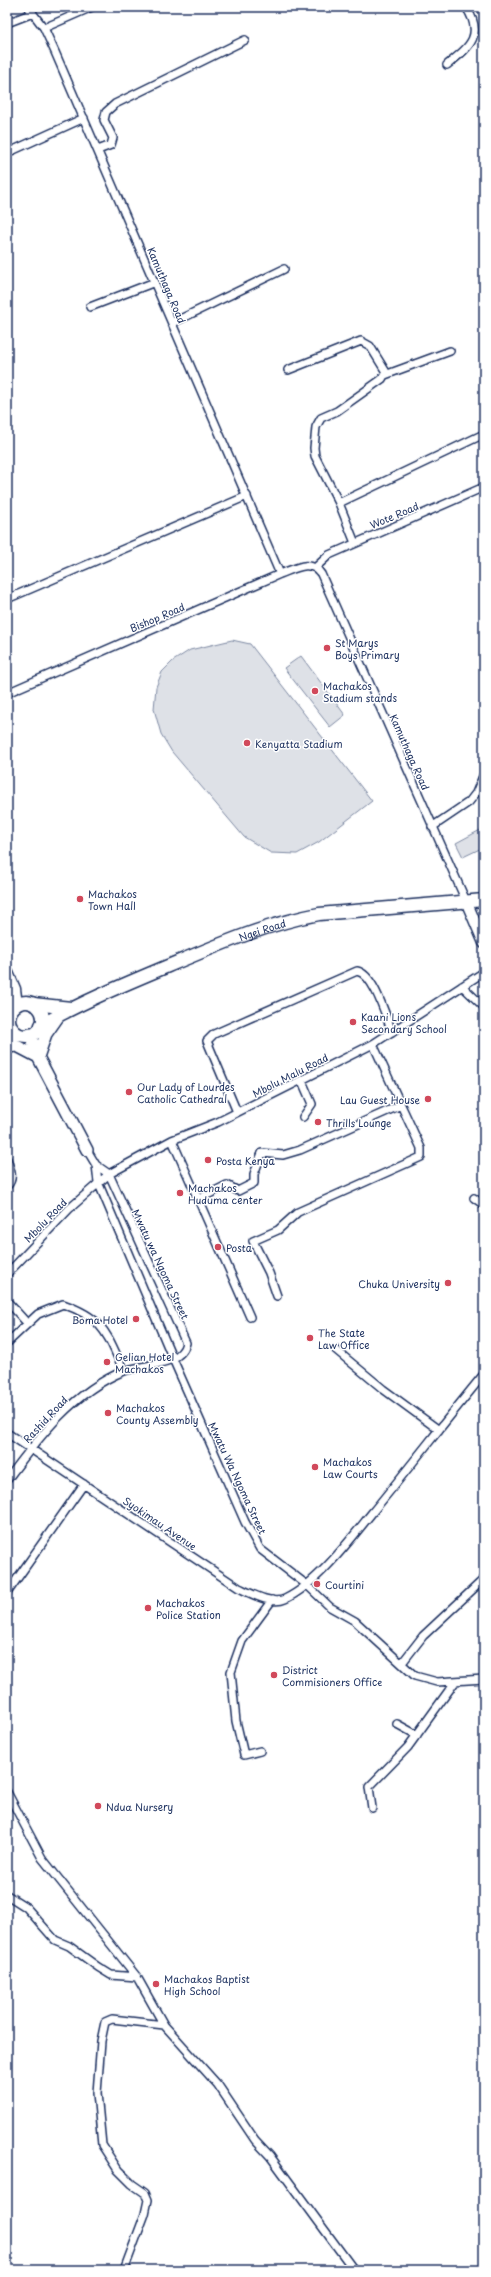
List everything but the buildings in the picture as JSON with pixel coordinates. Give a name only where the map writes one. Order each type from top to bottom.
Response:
[{"type":"highway","name":"Ngei Road","points":[[41,1025],[66,1011],[236,937],[293,920],[319,914],[484,900]]},
{"type":"highway","points":[[7,973],[14,989],[16,1005],[10,1014],[8,1021],[13,1030],[27,1035],[35,1033],[41,1025],[41,1011],[14,989]]},
{"type":"highway","points":[[16,1005],[30,1003],[66,1011]]},
{"type":"main road","points":[[466,901],[484,943]]},
{"type":"main road","points":[[38,1057],[46,1034],[66,1011]]},
{"type":"main road","points":[[27,1035],[87,1150]]},
{"type":"main road","points":[[7,1046],[17,1046],[38,1057]]},
{"type":"street","points":[[44,28],[90,7]]},
{"type":"street","points":[[447,65],[464,51],[472,41],[475,26],[473,18],[466,7]]},
{"type":"street","points":[[7,23],[31,10]]},
{"type":"street","name":"Kamuthaga Road","points":[[31,10],[44,28],[84,118],[280,574]]},
{"type":"street","points":[[98,150],[111,145],[113,138],[104,120],[106,112],[115,104],[245,40]]},
{"type":"street","points":[[7,153],[84,118]]},
{"type":"street","points":[[172,323],[284,270]]},
{"type":"street","points":[[90,307],[155,282]]},
{"type":"street","points":[[288,370],[361,341],[370,346],[386,372],[385,375]]},
{"type":"street","points":[[355,542],[339,503],[315,456],[314,448],[317,424],[325,416],[337,411],[385,375],[450,350]]},
{"type":"street","points":[[339,503],[484,434]]},
{"type":"street","name":"Wote Road","points":[[316,567],[329,555],[355,542],[484,487]]},
{"type":"street","points":[[7,599],[247,496]]},
{"type":"street","name":"Bishop Road","points":[[7,693],[280,574],[304,565],[316,567]]},
{"type":"street","name":"Kamuthaga Road","points":[[316,567],[322,574],[432,827],[466,901]]},
{"type":"street","points":[[432,827],[469,802],[476,794],[484,774]]},
{"type":"street","points":[[237,1112],[207,1041],[209,1037],[214,1034],[357,971],[365,974],[369,979],[392,1032]]},
{"type":"street","name":"Mbolu Malu Road","points":[[98,1182],[109,1174],[172,1140],[237,1112],[302,1081],[373,1044],[484,972]]},
{"type":"street","points":[[462,986],[484,1006]]},
{"type":"street","points":[[7,1041],[27,1035]]},
{"type":"street","points":[[277,1296],[269,1273],[254,1241],[278,1230],[298,1212],[421,1157],[421,1148],[373,1044]]},
{"type":"street","points":[[302,1081],[312,1104],[310,1109],[303,1117]]},
{"type":"street","points":[[197,1200],[227,1185],[238,1191],[254,1183],[254,1174],[262,1153],[283,1155],[300,1150],[401,1105]]},
{"type":"street","points":[[172,1140],[197,1200],[250,1316]]},
{"type":"street","points":[[87,1150],[96,1165],[109,1174]]},
{"type":"street","points":[[7,1159],[12,1174],[7,1186]]},
{"type":"street","name":"Mwatu Wa Ngoma Street","points":[[96,1165],[98,1182],[173,1359],[246,1522],[260,1549],[307,1585],[330,1607],[354,1621],[415,1676],[437,1682],[484,1679]]},
{"type":"street","name":"Mwatu wa Ngoma Street","points":[[109,1174],[186,1343],[181,1355],[173,1359]]},
{"type":"street","name":"Mbolu Road","points":[[7,1274],[69,1209],[98,1182]]},
{"type":"street","points":[[474,1198],[484,1205]]},
{"type":"street","points":[[7,1301],[27,1323]]},
{"type":"street","points":[[7,1343],[38,1314],[62,1304],[88,1314],[104,1330],[124,1371]]},
{"type":"street","points":[[336,1350],[383,1389],[439,1430]]},
{"type":"street","name":"Rashid Road","points":[[7,1480],[30,1448],[75,1401],[124,1371],[173,1359]]},
{"type":"street","points":[[260,1751],[244,1755],[236,1721],[231,1672],[242,1641],[272,1600],[284,1600],[307,1585],[351,1538],[484,1374]]},
{"type":"street","name":"Syokimau Avenue","points":[[7,1433],[239,1588],[257,1596],[272,1600]]},
{"type":"street","points":[[7,1593],[84,1484]]},
{"type":"street","points":[[402,1663],[423,1636],[484,1579]]},
{"type":"street","points":[[372,1808],[369,1787],[417,1736],[455,1682]]},
{"type":"street","points":[[396,1724],[417,1736]]},
{"type":"street","points":[[7,1792],[42,1858],[137,1977],[164,2025],[218,2084],[254,2140],[270,2156],[354,2270]]},
{"type":"street","points":[[7,1895],[26,1906],[55,1940],[69,1946],[111,1975],[137,1977]]},
{"type":"street","points":[[124,2270],[145,2214],[148,2200],[146,2193],[132,2184],[118,2170],[102,2145],[97,2093],[102,2034],[105,2022],[112,2019],[164,2025]]},
{"type":"shaded area","name":"Kenyatta Stadium","points":[[232,640],[250,644],[372,801],[319,842],[297,854],[271,853],[244,837],[172,752],[161,734],[154,709],[156,687],[162,672],[173,661],[190,650]]},
{"type":"shaded area","name":"Machakos Stadium stands","points":[[301,656],[345,715],[330,727],[284,668]]},
{"type":"shaded area","points":[[484,828],[484,847],[463,857],[456,843]]},
{"type":"place","name":"St Marys Boys Primary","points":[[327,648]]},
{"type":"place","name":"Machakos Stadium stands","points":[[315,691]]},
{"type":"place","name":"Kenyatta Stadium","points":[[247,743]]},
{"type":"place","name":"Machakos Town Hall","points":[[80,899]]},
{"type":"place","name":"Kaani Lions Secondary School","points":[[353,1022]]},
{"type":"place","name":"Our Lady of Lourdes Catholic Cathedral","points":[[129,1092]]},
{"type":"place","name":"Lau Guest House","points":[[428,1099]]},
{"type":"place","name":"Thrills Lounge","points":[[318,1122]]},
{"type":"place","name":"Posta Kenya","points":[[208,1160]]},
{"type":"place","name":"Machakos Huduma center","points":[[180,1193]]},
{"type":"place","name":"Posta","points":[[218,1247]]},
{"type":"place","name":"Chuka University","points":[[448,1283]]},
{"type":"place","name":"Boma Hotel","points":[[136,1319]]},
{"type":"place","name":"The State Law Office","points":[[310,1338]]},
{"type":"place","name":"Gelian Hotel Machakos","points":[[107,1362]]},
{"type":"place","name":"Machakos County Assembly","points":[[108,1413]]},
{"type":"place","name":"Machakos Law Courts","points":[[315,1467]]},
{"type":"place","name":"Courtini","points":[[317,1584]]},
{"type":"place","name":"Machakos Police Station","points":[[148,1608]]},
{"type":"place","name":"District Commisioners Office","points":[[274,1675]]},
{"type":"place","name":"Ndua Nursery","points":[[98,1806]]},
{"type":"place","name":"Machakos Baptist High School","points":[[156,1984]]}]
